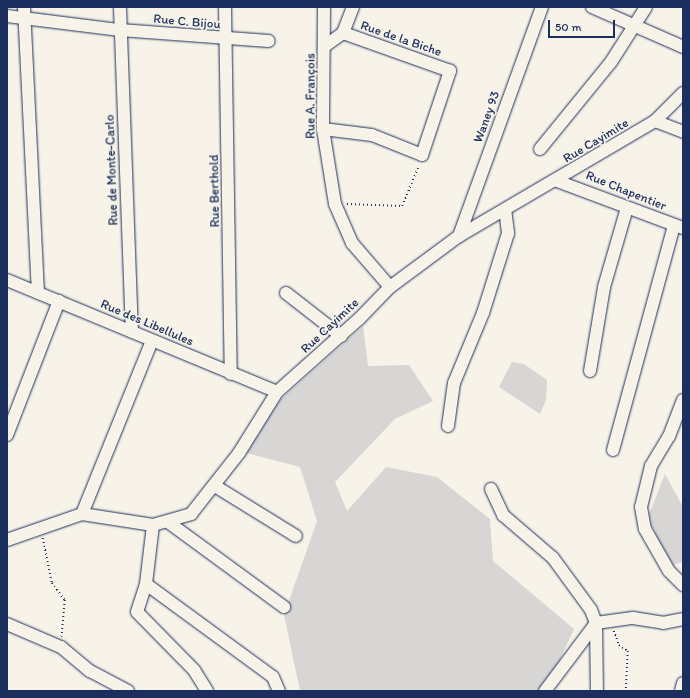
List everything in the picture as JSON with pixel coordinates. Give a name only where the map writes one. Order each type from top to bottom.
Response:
[{"type":"street","name":"Rue de Monte-Carlo","points":[[120,7],[132,332]]},
{"type":"street","name":"Rue Berthold","points":[[226,7],[231,374]]},
{"type":"street","name":"Rue A. François","points":[[324,7],[325,46],[323,129],[335,204],[352,243],[390,287]]},
{"type":"street","points":[[325,46],[343,33],[353,7]]},
{"type":"street","name":"Waney 93","points":[[459,236],[542,7]]},
{"type":"street","points":[[592,7],[637,25],[683,47]]},
{"type":"street","points":[[540,149],[637,25],[646,7]]},
{"type":"street","name":"Rue C. Bijou","points":[[7,16],[24,13],[120,30],[269,41]]},
{"type":"street","points":[[24,13],[38,293]]},
{"type":"street","name":"Rue de la Biche","points":[[343,33],[450,71],[422,155]]},
{"type":"street","name":"Rue Cayimite","points":[[82,514],[153,525],[168,522],[191,514],[215,486],[277,392],[341,336],[390,287],[459,236],[557,181],[655,121],[683,93]]},
{"type":"street","points":[[655,121],[683,132]]},
{"type":"street","points":[[323,129],[372,135],[422,155]]},
{"type":"street","name":"Rue Chapentier","points":[[557,181],[678,227]]},
{"type":"street","points":[[590,371],[604,287],[627,208]]},
{"type":"street","points":[[448,426],[454,383],[485,307],[508,234],[505,210]]},
{"type":"street","points":[[613,450],[678,227]]},
{"type":"street","name":"Rue des Libellules","points":[[7,280],[277,392]]},
{"type":"street","points":[[286,293],[341,336]]},
{"type":"street","points":[[7,435],[59,301]]},
{"type":"street","points":[[7,540],[42,530],[82,514],[152,340]]},
{"type":"street","points":[[683,400],[678,432],[651,466],[641,507],[645,530],[669,571],[683,585]]},
{"type":"street","points":[[215,486],[296,536]]},
{"type":"street","points":[[491,489],[503,515],[559,565],[591,610],[596,623],[597,691]]},
{"type":"street","points":[[168,522],[284,607]]},
{"type":"street","points":[[153,525],[146,584],[137,612],[194,670],[207,691]]},
{"type":"street","points":[[146,584],[273,677],[279,691]]},
{"type":"street","points":[[545,691],[596,623],[611,619],[641,618],[663,623],[683,619]]},
{"type":"street","points":[[7,624],[61,647],[90,671],[128,691]]},
{"type":"street","points":[[681,691],[683,683]]},
{"type":"path","points":[[335,204],[402,206],[422,155]]},
{"type":"path","points":[[42,530],[52,583],[65,600],[61,647]]},
{"type":"path","points":[[611,619],[619,645],[628,651],[626,691]]},
{"type":"shaded area","points":[[363,326],[368,366],[409,365],[433,401],[395,419],[335,482],[347,511],[386,467],[437,477],[490,519],[493,561],[574,629],[550,681],[541,691],[300,691],[284,615],[317,521],[300,467],[243,452],[279,401]]},
{"type":"shaded area","points":[[512,362],[524,364],[547,380],[546,400],[540,414],[499,387]]},
{"type":"shaded area","points":[[665,474],[683,507],[683,562],[670,566],[648,517]]}]
